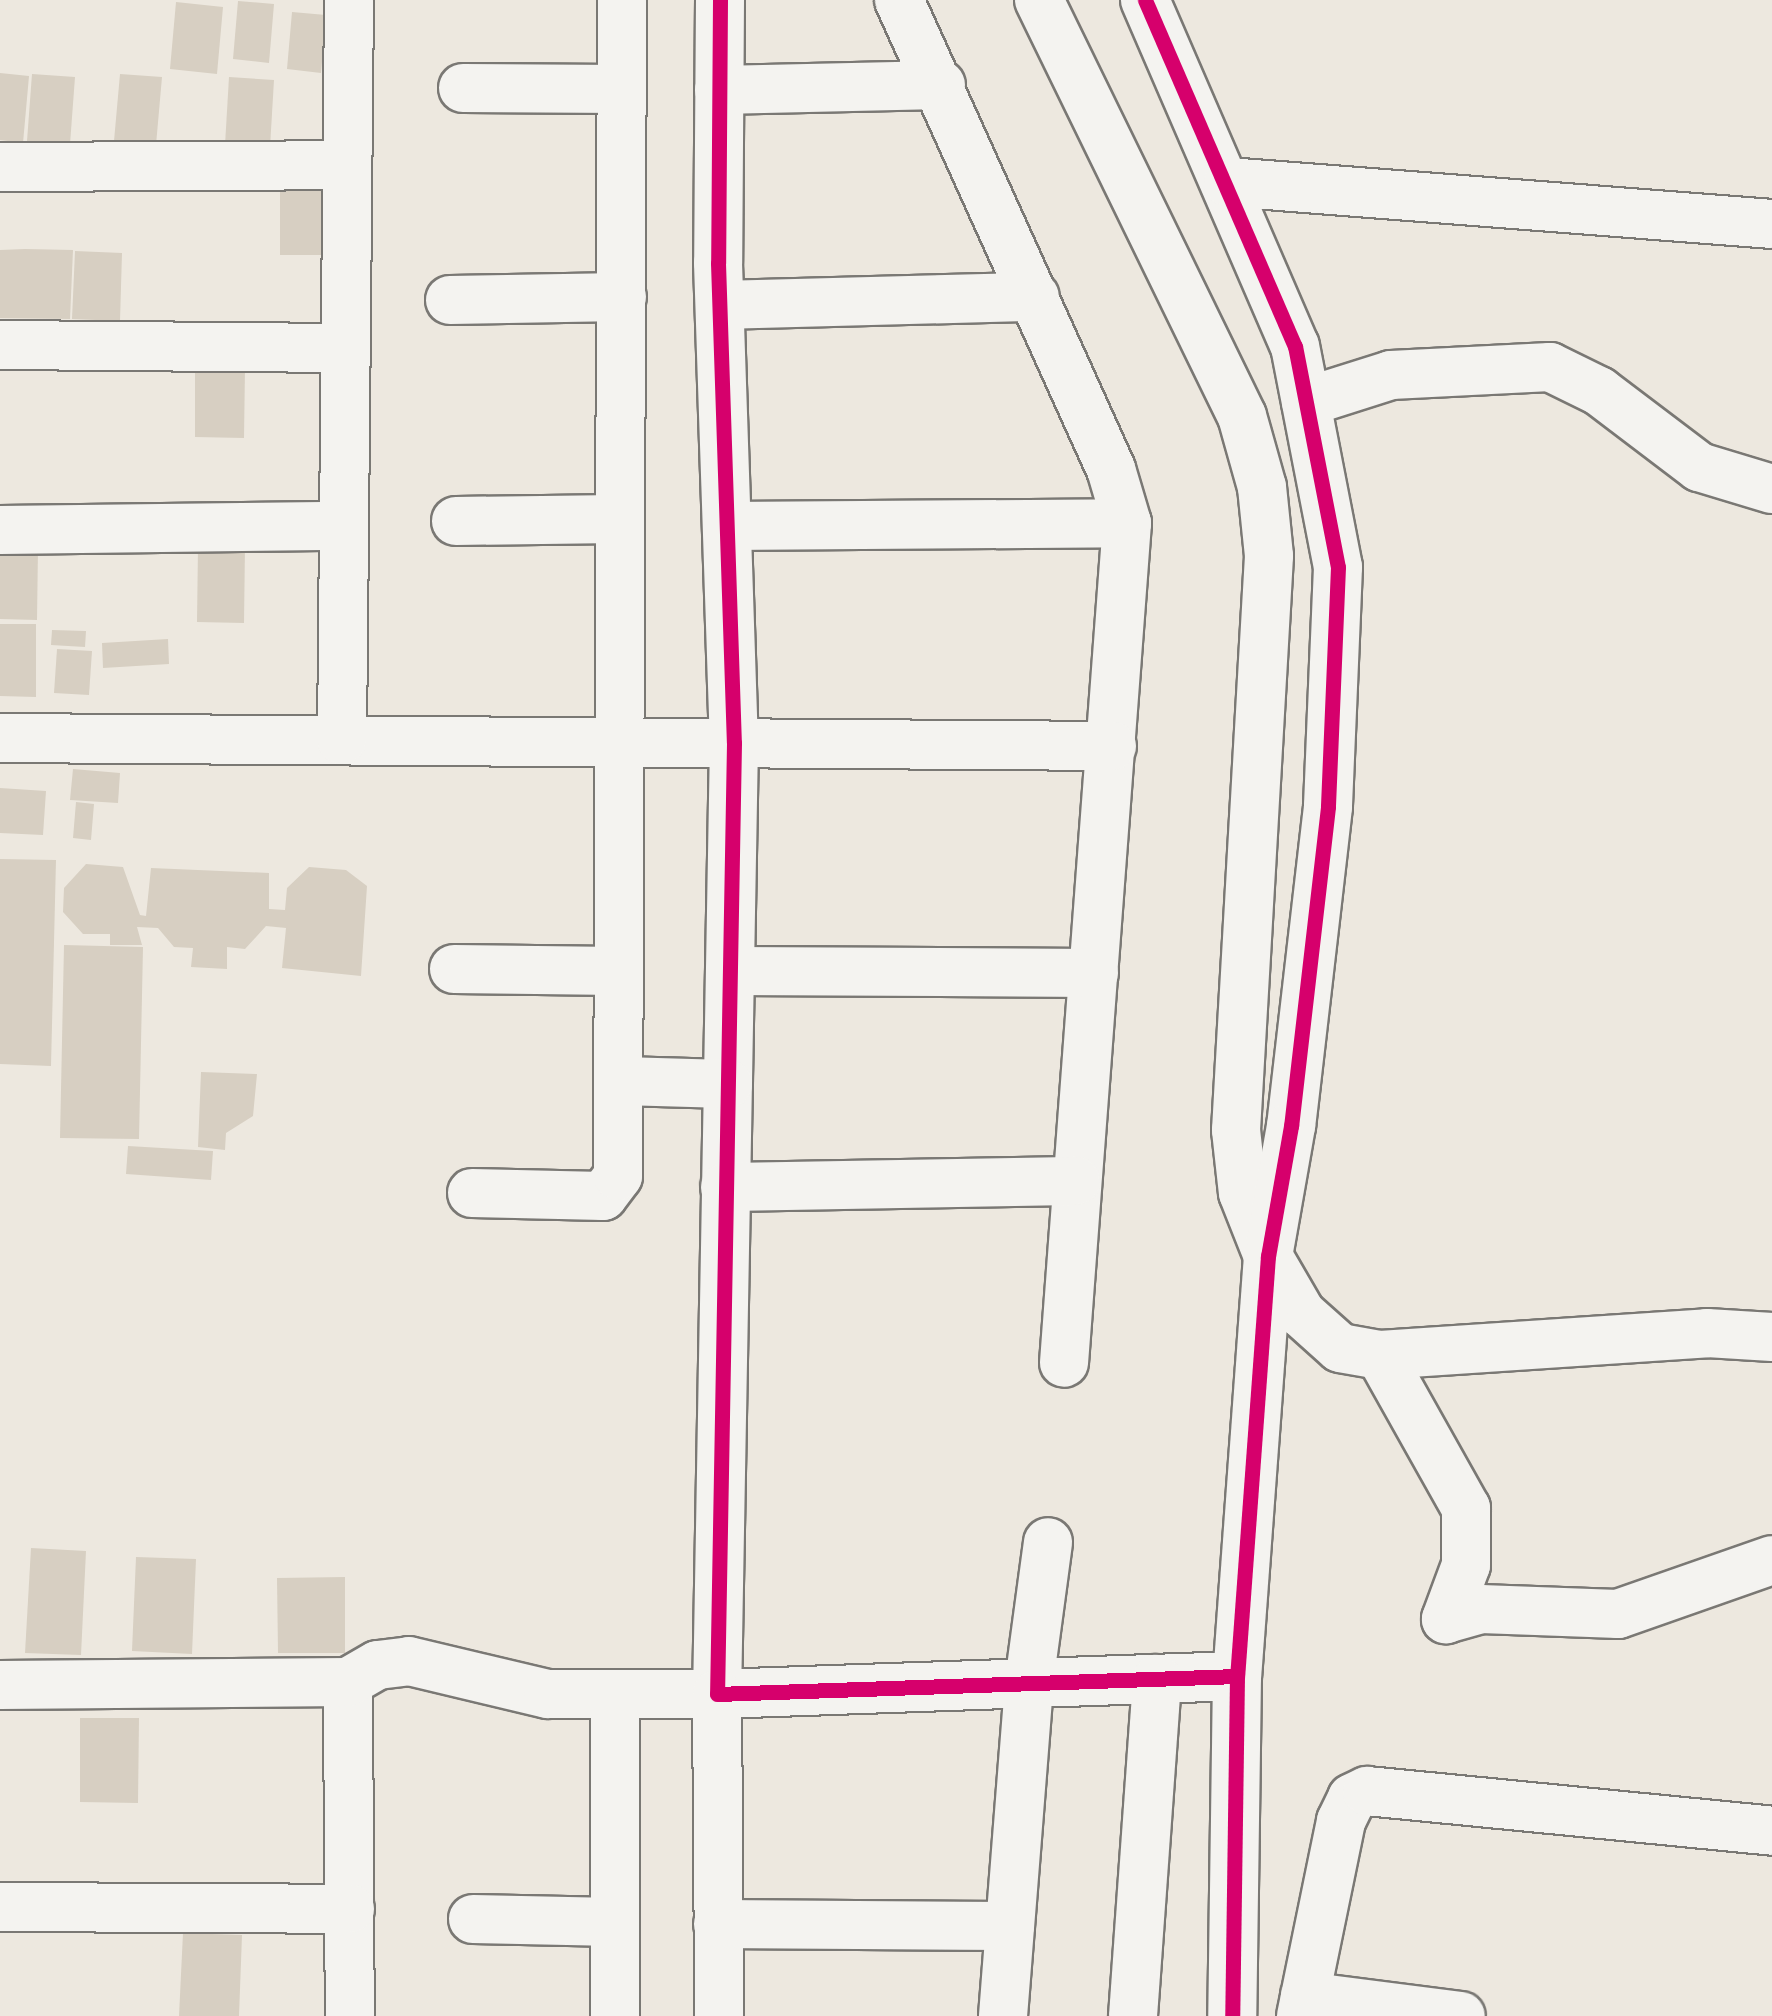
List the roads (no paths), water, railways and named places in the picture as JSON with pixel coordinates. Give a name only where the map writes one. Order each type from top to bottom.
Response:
[{"type":"street","points":[[342,740],[349,0]]},
{"type":"street","points":[[472,1192],[602,1196],[618,1176],[622,0]]},
{"type":"street","points":[[718,2016],[722,1319],[734,743],[720,306],[720,0]]},
{"type":"street","points":[[899,0],[941,85],[1111,470],[1128,523],[1064,1364]]},
{"type":"street","points":[[1039,0],[1242,416],[1262,486],[1269,556],[1236,1130],[1242,1192],[1268,1256],[1301,1313],[1340,1348],[1380,1356],[1707,1332],[1772,1337]]},
{"type":"street","points":[[1145,0],[1228,182],[1295,346],[1338,567],[1328,807],[1291,1126],[1268,1256],[1237,1676],[1232,2016]]},
{"type":"street","points":[[719,90],[941,85]]},
{"type":"street","points":[[463,88],[621,89]]},
{"type":"street","points":[[0,167],[346,165]]},
{"type":"street","points":[[1228,182],[1772,224]]},
{"type":"street","points":[[720,306],[1035,297]]},
{"type":"street","points":[[450,300],[622,298]]},
{"type":"street","points":[[0,345],[346,348]]},
{"type":"street","points":[[1306,402],[1392,375],[1550,367],[1599,390],[1698,467],[1772,489]]},
{"type":"street","points":[[456,521],[618,519]]},
{"type":"street","points":[[727,526],[1128,523]]},
{"type":"street","points":[[0,530],[344,526]]},
{"type":"street","points":[[0,738],[1112,746]]},
{"type":"street","points":[[454,968],[618,971]]},
{"type":"street","points":[[731,970],[1094,973]]},
{"type":"street","points":[[620,1081],[728,1084]]},
{"type":"street","points":[[725,1187],[1076,1181]]},
{"type":"street","points":[[1380,1356],[1466,1508],[1466,1565],[1446,1619],[1482,1609],[1618,1614],[1772,1560]]},
{"type":"street","points":[[1003,2016],[1029,1683],[1048,1542]]},
{"type":"street","points":[[0,1685],[348,1682],[378,1665],[409,1661],[512,1688],[615,1695],[718,1677],[1029,1683],[1237,1676]]},
{"type":"street","points":[[1133,2016],[1157,1679]]},
{"type":"street","points":[[348,1682],[350,2016]]},
{"type":"street","points":[[615,1695],[615,2016]]},
{"type":"street","points":[[1461,2016],[1303,2006],[1341,1822],[1352,1798],[1366,1791],[1772,1831]]},
{"type":"street","points":[[0,1907],[350,1909]]},
{"type":"street","points":[[473,1919],[616,1922]]},
{"type":"street","points":[[718,1924],[1010,1926]]}]
